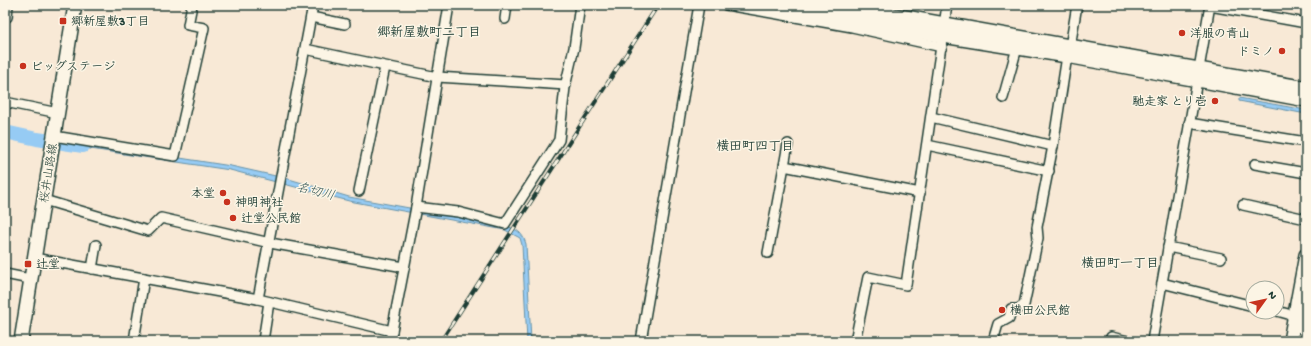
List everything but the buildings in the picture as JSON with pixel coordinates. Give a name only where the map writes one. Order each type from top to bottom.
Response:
[{"type":"street","points":[[7,17],[8,5]]},
{"type":"street","name":"桜井山路線","points":[[20,341],[75,5]]},
{"type":"street","points":[[54,136],[175,156],[204,28],[188,25],[192,5]]},
{"type":"street","points":[[258,299],[270,243],[313,5]]},
{"type":"street","points":[[390,341],[416,207],[449,5]]},
{"type":"street","points":[[505,19],[507,5]]},
{"type":"street","points":[[416,207],[458,212],[505,224],[559,140],[566,85],[574,48],[580,5]]},
{"type":"street","points":[[641,341],[699,5]]},
{"type":"street","points":[[726,5],[852,27],[943,36],[1068,52],[1198,74],[1306,88]]},
{"type":"street","points":[[784,5],[943,36],[1017,48],[1068,52]]},
{"type":"street","points":[[838,5],[867,10],[943,36]]},
{"type":"street","points":[[855,341],[868,277],[906,285],[943,36],[944,5]]},
{"type":"street","points":[[993,341],[998,324],[1009,318],[1011,309],[1018,309],[1024,305],[1038,238],[1037,227],[1049,171],[1077,5]]},
{"type":"street","points":[[1152,341],[1210,6],[1306,23]]},
{"type":"street","points":[[311,17],[345,24]]},
{"type":"street","points":[[1003,98],[1017,48]]},
{"type":"street","points":[[305,49],[437,77],[566,85]]},
{"type":"street","points":[[359,191],[385,67]]},
{"type":"street","points":[[1198,74],[1306,100]]},
{"type":"street","points":[[5,102],[58,113]]},
{"type":"street","points":[[931,117],[1053,146]]},
{"type":"street","points":[[1189,123],[1306,142]]},
{"type":"street","points":[[768,253],[788,144]]},
{"type":"street","points":[[927,145],[1049,171]]},
{"type":"street","points":[[1256,164],[1306,173]]},
{"type":"street","points":[[784,166],[920,193]]},
{"type":"street","points":[[44,200],[148,230],[161,218],[270,243],[404,267]]},
{"type":"street","points":[[1243,205],[1306,220]]},
{"type":"street","points":[[92,269],[96,245]]},
{"type":"street","points":[[1168,247],[1222,258]]},
{"type":"street","points":[[34,258],[258,299],[392,331]]},
{"type":"street","points":[[1290,341],[1294,321],[1303,293],[1306,261]]},
{"type":"street","points":[[5,274],[30,280]]},
{"type":"street","points":[[134,341],[144,278]]},
{"type":"street","points":[[1162,283],[1245,304]]},
{"type":"street","points":[[263,341],[269,302]]},
{"type":"street","points":[[1285,316],[1306,329]]},
{"type":"street","points":[[1110,341],[1111,337],[1128,341]]},
{"type":"water","points":[[1239,98],[1306,110],[1306,114],[1239,101]]},
{"type":"water","points":[[65,140],[231,166],[289,179],[349,197],[497,224],[515,230],[519,232],[526,244],[531,341],[527,341],[522,245],[520,238],[505,230],[349,201],[230,170],[64,145]]},
{"type":"waterway","name":"名切川","points":[[5,132],[37,139],[83,146]]},
{"type":"railway","points":[[441,341],[658,5]]},
{"type":"place","name":"郷新屋敷3丁目","points":[[63,21]]},
{"type":"place","name":"洋服の青山","points":[[1182,33]]},
{"type":"place","name":"ドミノ","points":[[1282,51]]},
{"type":"place","name":"ビッグステージ","points":[[23,66]]},
{"type":"place","name":"馳走家 とり壱","points":[[1215,101]]},
{"type":"place","name":"本堂","points":[[223,193]]},
{"type":"place","name":"神明神社","points":[[227,202]]},
{"type":"place","name":"辻堂公民館","points":[[233,218]]},
{"type":"place","name":"辻堂","points":[[28,264]]},
{"type":"place","name":"横田公民館","points":[[1002,310]]},
{"type":"district","name":"郷新屋敷町二丁目","points":[[429,31]]},
{"type":"district","name":"横田町四丁目","points":[[755,145]]},
{"type":"district","name":"横田町一丁目","points":[[1120,262]]}]
